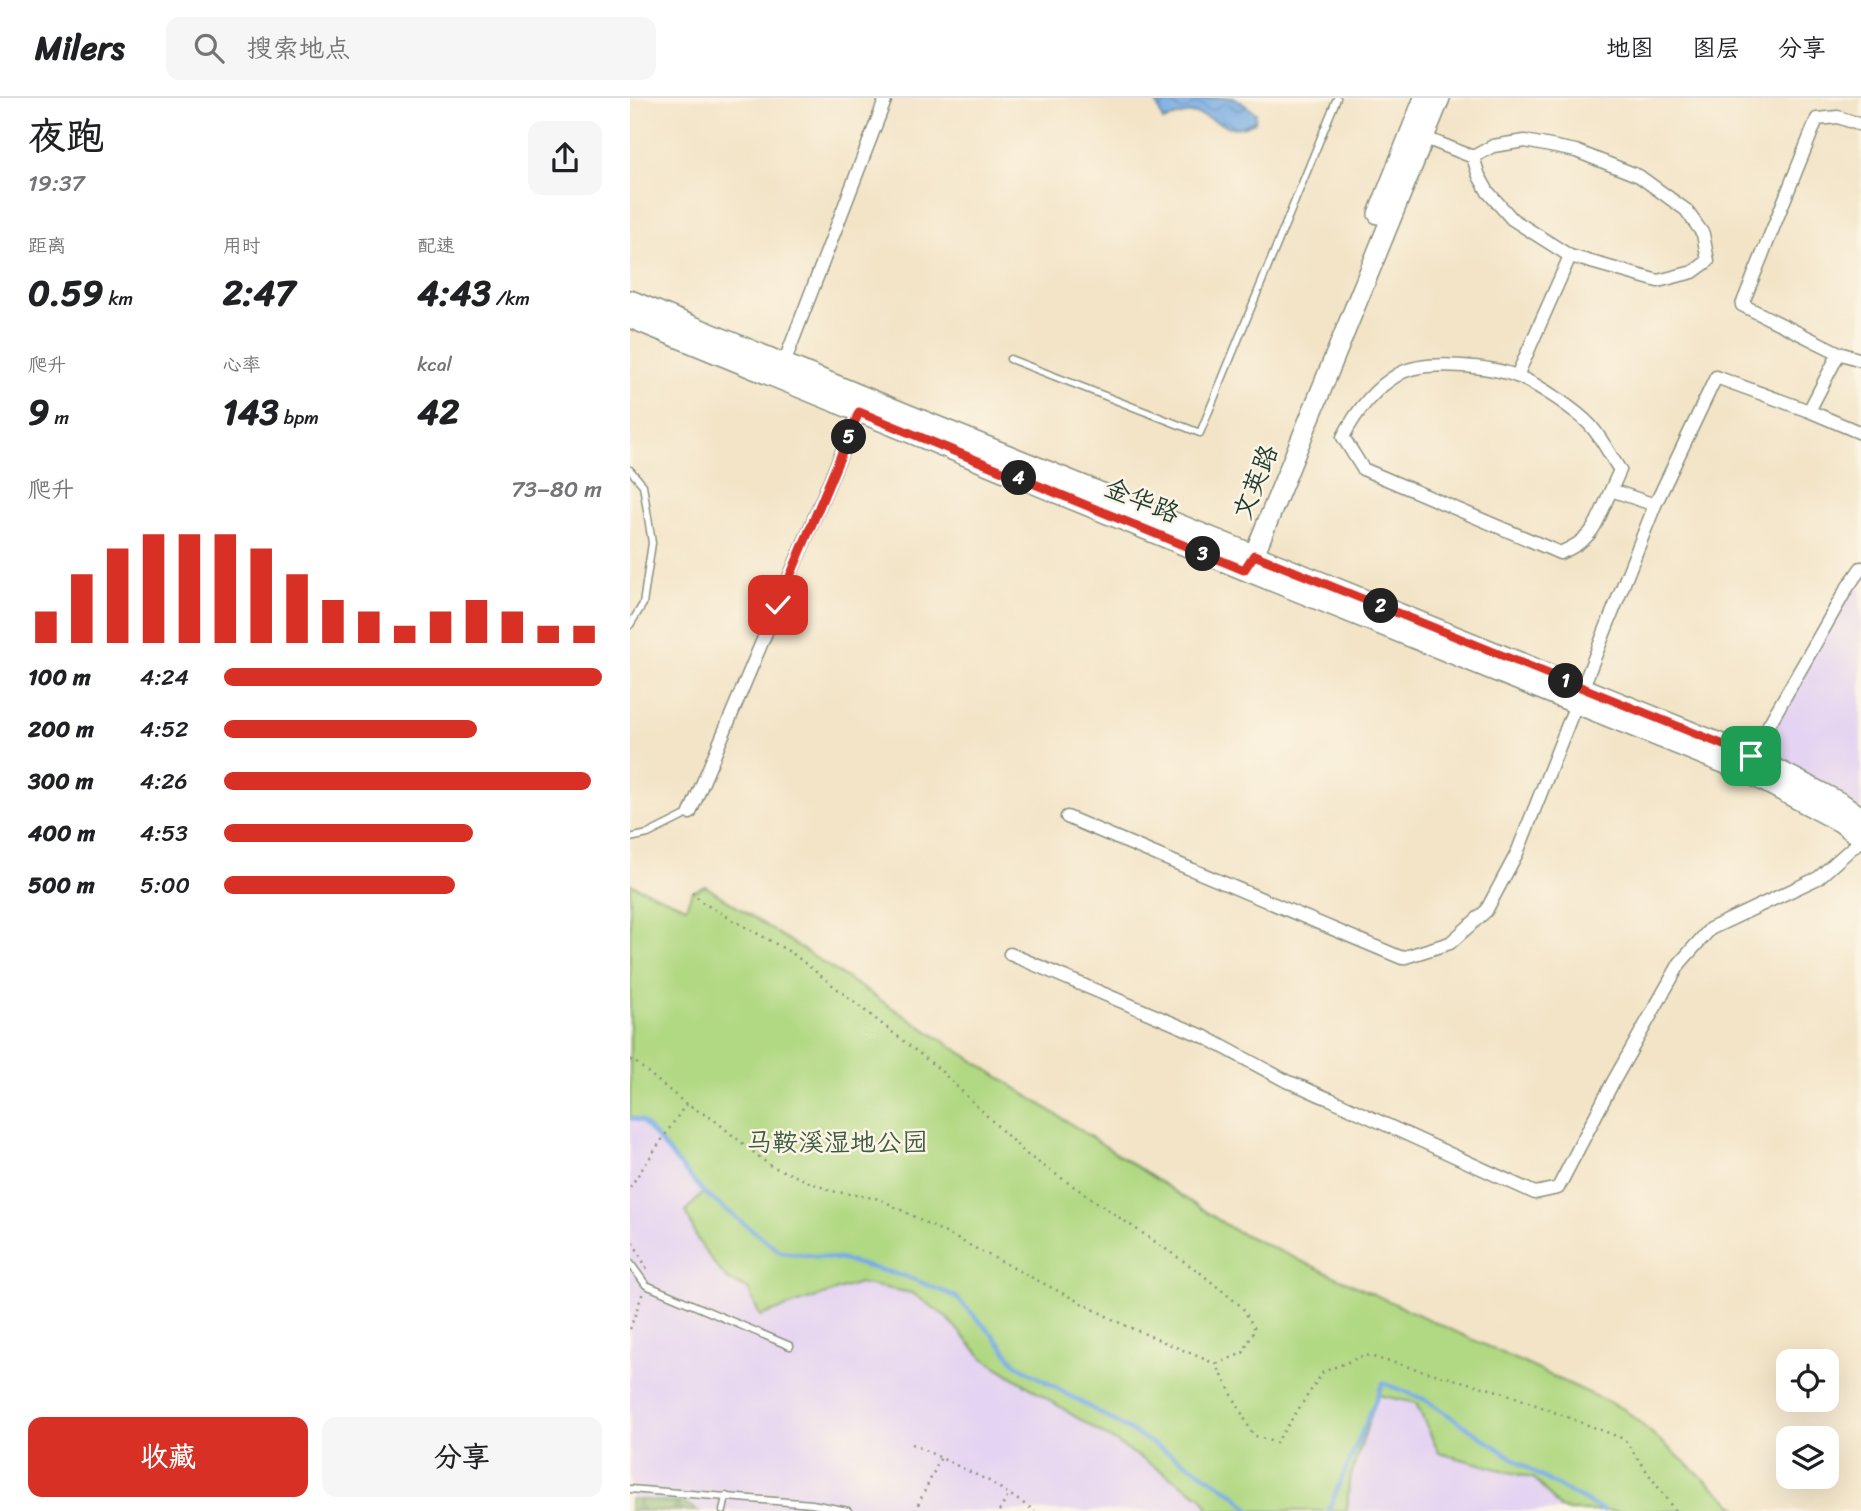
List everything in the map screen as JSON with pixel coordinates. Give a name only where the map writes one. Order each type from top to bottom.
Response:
[{"type":"main road","name":"文英路","points":[[1247,559],[1423,137],[1434,99]]},
{"type":"main road","name":"文英路","points":[[1247,559],[1434,99]]},
{"type":"main road","name":"金华路","points":[[630,300],[784,363],[862,405]]},
{"type":"main road","name":"金华路","points":[[630,318],[862,405],[1580,696],[1748,773],[1840,822],[1861,839]]},
{"type":"main road","name":"金华路","points":[[1580,696],[1751,756],[1843,804],[1861,817]]},
{"type":"street","points":[[784,363],[886,98]]},
{"type":"street","points":[[1861,125],[1838,117],[1817,119],[1742,305],[1839,353],[1861,360]]},
{"type":"street","points":[[1423,137],[1473,156],[1493,146],[1525,141],[1576,151],[1639,176],[1686,210],[1703,234],[1708,261],[1693,272],[1658,281],[1570,256],[1512,219],[1488,192],[1479,176],[1473,156]]},
{"type":"street","points":[[1517,376],[1570,256]]},
{"type":"street","points":[[1809,411],[1839,353]]},
{"type":"street","points":[[1432,364],[1517,376],[1540,387],[1590,425],[1620,470],[1611,490],[1592,532],[1579,545],[1560,553],[1363,469],[1342,437],[1358,410],[1400,373],[1432,364]]},
{"type":"street","points":[[1067,817],[1402,958],[1450,943],[1486,911],[1517,853],[1655,505],[1716,377],[1861,433]]},
{"type":"street","points":[[690,813],[862,405]]},
{"type":"street","points":[[1611,490],[1655,505]]},
{"type":"street","points":[[1751,756],[1861,568]]},
{"type":"street","points":[[1010,954],[1205,1037],[1288,1082],[1300,1085],[1306,1091],[1330,1099],[1535,1193],[1558,1188],[1613,1082],[1680,964],[1710,929],[1818,878],[1861,839]]},
{"type":"lane","points":[[1010,359],[1200,433],[1336,98]]},
{"type":"lane","points":[[630,470],[643,485],[652,543],[643,604],[630,625]]},
{"type":"lane","points":[[630,838],[648,834],[690,813]]},
{"type":"lane","points":[[630,1263],[646,1285],[790,1346]]},
{"type":"lane","points":[[630,1489],[812,1504],[848,1511]]},
{"type":"lane","points":[[723,1511],[726,1496]]},
{"type":"path","points":[[692,892],[703,903],[792,953],[939,1069],[1026,1154],[1198,1271],[1242,1307],[1255,1329],[1243,1353],[1216,1364]]},
{"type":"path","points":[[630,1060],[634,1060],[687,1104],[713,1119],[769,1165],[831,1191],[880,1199],[1124,1325],[1216,1364],[1253,1435],[1276,1443],[1323,1372],[1366,1354],[1505,1393],[1624,1439],[1675,1511]]},
{"type":"path","points":[[630,1187],[687,1104]]},
{"type":"path","points":[[630,1236],[647,1266],[646,1285],[630,1329]]},
{"type":"path","points":[[912,1444],[1010,1493],[1035,1511]]},
{"type":"path","points":[[915,1511],[941,1457]]},
{"type":"path","points":[[999,1511],[1010,1493]]},
{"type":"shaded area","points":[[1861,568],[1861,817],[1754,757]]},
{"type":"shaded area","points":[[630,1118],[642,1121],[704,1193],[686,1211],[697,1239],[727,1279],[748,1289],[760,1316],[859,1283],[912,1293],[945,1316],[983,1358],[1202,1497],[1210,1511],[630,1511]]},
{"type":"shaded area","points":[[1378,1395],[1416,1403],[1440,1453],[1535,1479],[1560,1508],[1569,1511],[1347,1511],[1349,1481]]},
{"type":"green space","name":"马鞍溪湿地公园","points":[[630,884],[686,907],[692,892],[705,886],[1234,1230],[1624,1409],[1741,1511],[1569,1511],[1560,1508],[1535,1479],[1439,1453],[1416,1403],[1378,1395],[1349,1481],[1347,1511],[1210,1511],[1202,1497],[983,1358],[945,1316],[912,1293],[859,1283],[760,1316],[748,1289],[727,1279],[697,1239],[686,1211],[704,1192],[642,1121],[630,1118]]},
{"type":"green space","points":[[630,1499],[685,1503],[698,1511],[630,1511]]},
{"type":"water","points":[[1155,98],[1235,98],[1256,113],[1255,122],[1238,128],[1197,114],[1180,115],[1163,121]]},
{"type":"waterway","points":[[630,1118],[642,1121],[704,1193],[781,1252],[839,1259],[907,1277],[955,1296],[993,1335],[1017,1365],[1193,1467],[1234,1494],[1251,1511]]},
{"type":"waterway","points":[[1328,1511],[1383,1383],[1426,1400],[1538,1475],[1604,1511]]},
{"type":"route","points":[[778,605],[859,412],[1244,570],[1254,555],[1751,756]]}]
